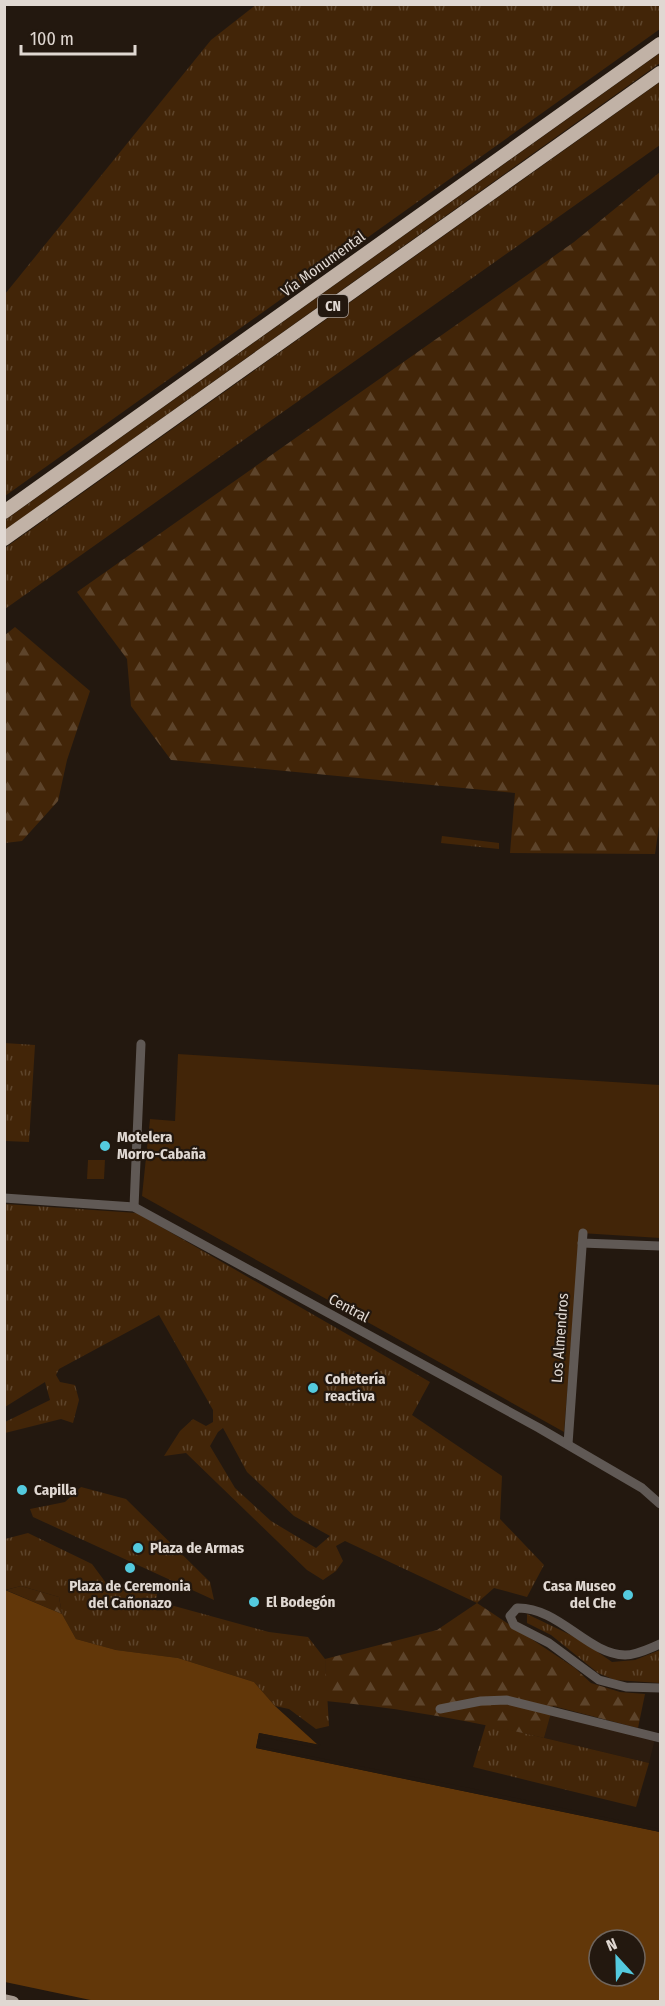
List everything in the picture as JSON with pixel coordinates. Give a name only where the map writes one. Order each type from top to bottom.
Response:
[{"type":"highway","name":"Vía Monumental","points":[[4,512],[660,44]]},
{"type":"highway","name":"CN","points":[[4,539],[660,73]]},
{"type":"main road","points":[[4,2000],[12,2001]]},
{"type":"street","points":[[134,1207],[141,1044]]},
{"type":"street","name":"Central","points":[[4,1198],[134,1207],[568,1444],[642,1488],[660,1504]]},
{"type":"street","name":"Los Almendros","points":[[568,1444],[582,1238],[660,1246]]},
{"type":"street","points":[[660,1644],[628,1655],[611,1653],[560,1621],[526,1608],[517,1608],[510,1616],[514,1625],[549,1643],[599,1680],[626,1687],[660,1688]]},
{"type":"street","points":[[440,1709],[481,1701],[507,1700],[660,1738]]},
{"type":"shaded area","points":[[5,1590],[62,1614],[76,1639],[116,1650],[178,1658],[254,1682],[275,1706],[318,1745],[259,1733],[256,1748],[660,1832],[660,2001],[100,2002],[5,1982]]},
{"type":"shaded area","points":[[551,1713],[655,1739],[649,1763],[544,1738]]},
{"type":"green space","points":[[257,4],[660,5],[660,29],[5,496],[5,294],[211,40]]},
{"type":"green space","points":[[660,53],[660,63],[5,530],[4,521]]},
{"type":"green space","points":[[660,82],[660,145],[5,609],[5,548]]},
{"type":"green space","points":[[660,172],[660,819],[655,854],[510,853],[515,793],[171,760],[131,706],[127,659],[77,592],[574,242]]},
{"type":"green space","points":[[15,627],[90,691],[67,760],[58,801],[22,841],[5,843],[5,635]]},
{"type":"green space","points":[[442,836],[499,843],[499,849],[441,843]]},
{"type":"green space","points":[[4,1043],[35,1045],[29,1142],[5,1141]]},
{"type":"green space","points":[[178,1054],[660,1085],[660,1238],[580,1233],[564,1432],[142,1196],[150,1119],[175,1121]]},
{"type":"green space","points":[[88,1160],[105,1160],[104,1179],[87,1179]]},
{"type":"green space","points":[[5,1204],[137,1213],[430,1382],[412,1415],[502,1476],[500,1519],[544,1565],[527,1597],[494,1588],[477,1603],[345,1541],[336,1546],[343,1561],[336,1571],[323,1580],[307,1570],[186,1453],[164,1456],[180,1431],[193,1419],[206,1426],[213,1422],[213,1410],[159,1315],[59,1369],[56,1375],[60,1382],[75,1385],[79,1400],[73,1423],[61,1419],[5,1433],[5,1422],[50,1400],[45,1382],[5,1407]],"holes":[[[223,1428],[247,1472],[294,1516],[330,1536],[316,1548],[271,1521],[235,1488],[210,1446]]]},
{"type":"green space","name":"Plaza de Armas","points":[[81,1487],[126,1499],[210,1582],[214,1600],[33,1517],[30,1509],[65,1502]]},
{"type":"green space","points":[[28,1533],[92,1564],[106,1583],[119,1584],[133,1592],[157,1594],[156,1601],[269,1632],[308,1637],[325,1659],[329,1726],[316,1729],[289,1709],[275,1706],[254,1682],[178,1658],[116,1650],[76,1639],[62,1614],[59,1597],[21,1586],[5,1590],[5,1539]]},
{"type":"green space","points":[[21,1586],[59,1597],[62,1614],[6,1590]]},
{"type":"green space","points":[[477,1603],[575,1668],[591,1683],[620,1692],[645,1694],[638,1728],[553,1706],[544,1738],[436,1716],[326,1701],[325,1659],[437,1630]]},
{"type":"green space","points":[[527,1614],[579,1639],[612,1662],[635,1660],[660,1650],[660,1683],[615,1680],[598,1673],[551,1635],[527,1623]]},
{"type":"green space","points":[[486,1724],[649,1763],[636,1807],[473,1767]]},
{"type":"pier","points":[[259,1733],[321,1745],[318,1748],[261,1737],[259,1746],[470,1788],[660,1829],[660,1832],[256,1748]]},
{"type":"place","name":"Motelera Morro-Cabaña","points":[[105,1146]]},
{"type":"place","name":"Cohetería reactiva","points":[[313,1388]]},
{"type":"place","name":"Capilla","points":[[22,1490]]},
{"type":"place","name":"Plaza de Armas","points":[[138,1548]]},
{"type":"place","name":"Plaza de Ceremonia del Cañonazo","points":[[130,1568]]},
{"type":"place","name":"Casa Museo del Che","points":[[628,1595]]},
{"type":"place","name":"El Bodegón","points":[[254,1602]]}]
